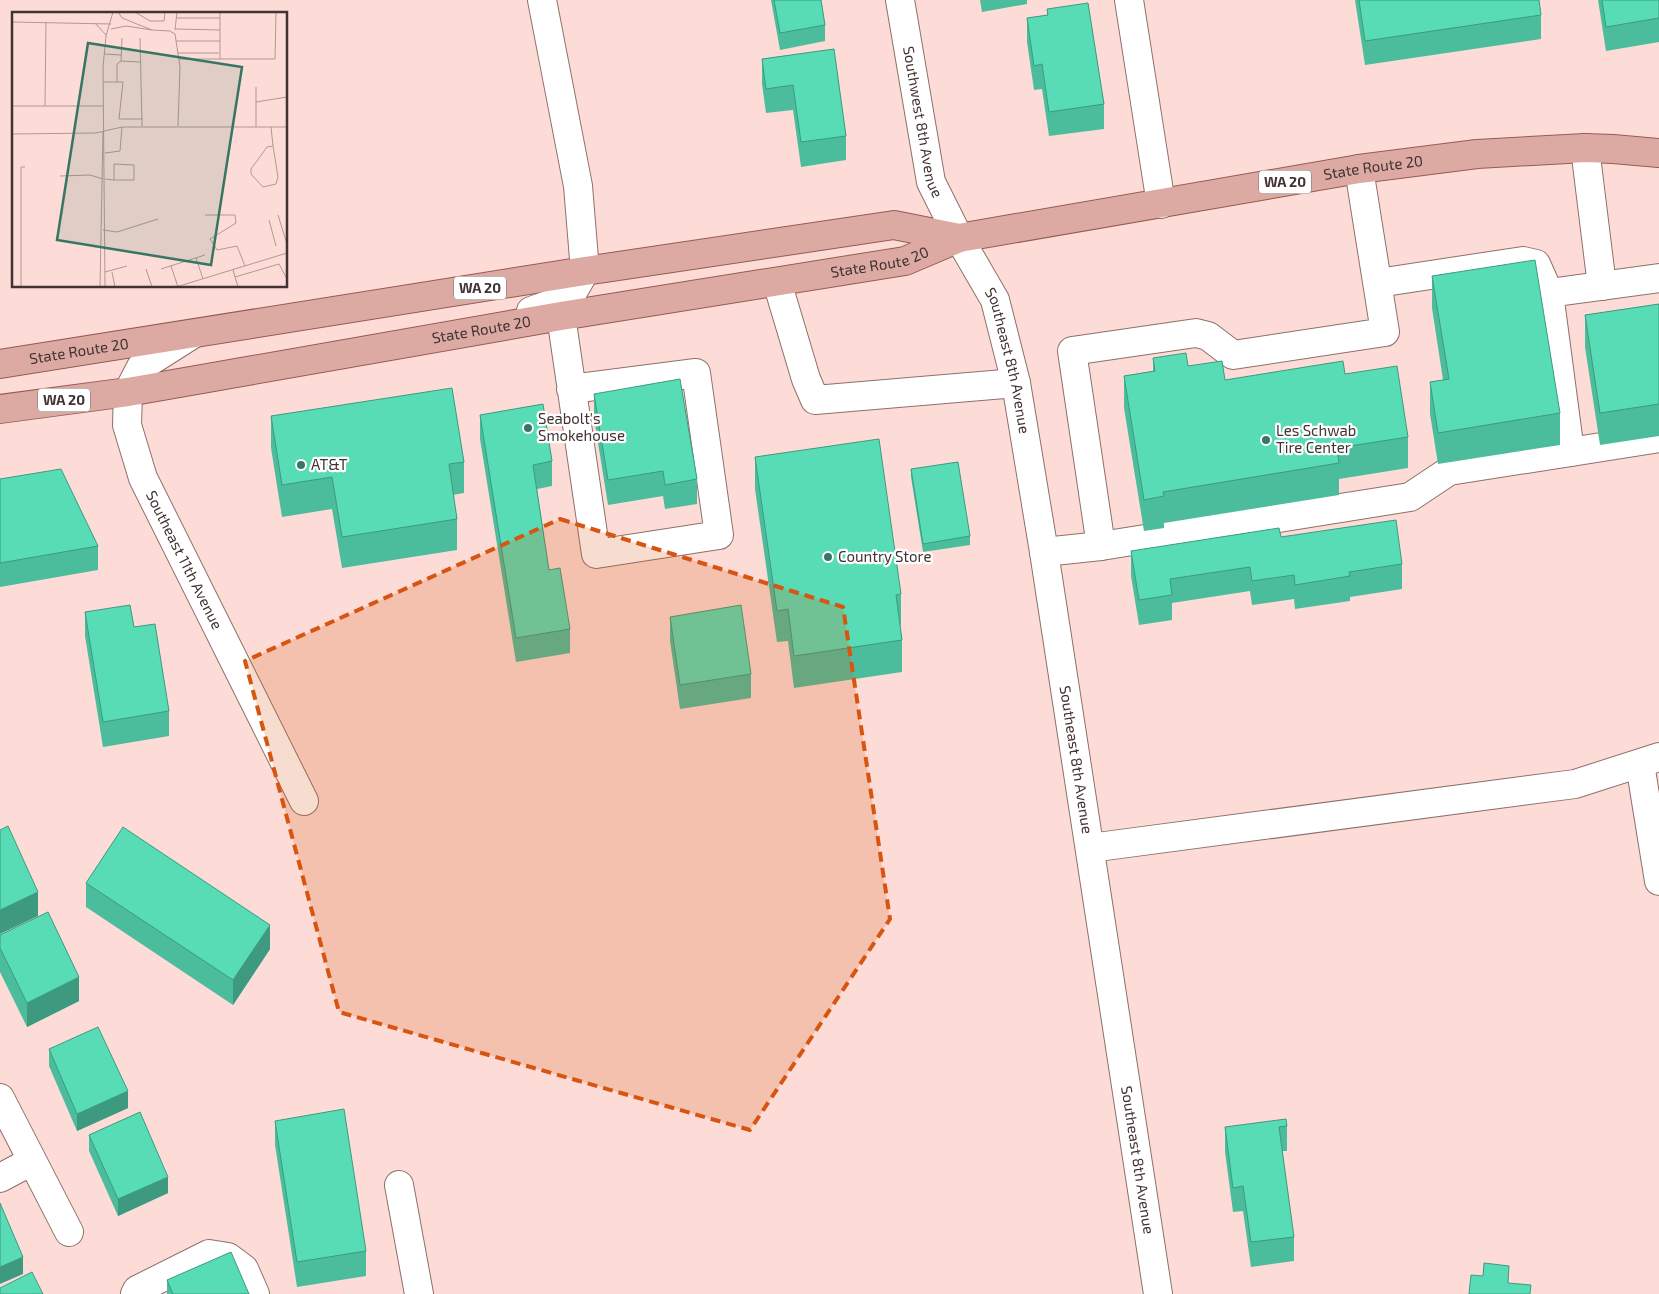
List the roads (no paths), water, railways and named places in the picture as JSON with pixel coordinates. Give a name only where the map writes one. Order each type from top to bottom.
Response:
[{"type":"main road","name":"State Route 20","points":[[1613,149],[1659,144]]},
{"type":"main road","name":"State Route 20","points":[[0,409],[128,392],[561,316],[905,261],[959,238],[1359,170],[1477,154],[1585,148],[1659,154]]},
{"type":"main road","name":"State Route 20","points":[[0,364],[894,225],[959,238]]},
{"type":"street","points":[[480,331],[570,296],[585,272],[578,186],[542,0]]},
{"type":"street","name":"Southwest 8th Avenue","points":[[900,0],[931,182],[959,238]]},
{"type":"street","points":[[1129,0],[1161,204]]},
{"type":"street","points":[[1585,148],[1602,286]]},
{"type":"street","points":[[1101,546],[1072,351],[1196,333],[1208,336],[1232,355],[1385,332],[1359,170]]},
{"type":"street","name":"Southeast 8th Avenue","points":[[959,238],[995,300],[1016,383],[1044,552],[1158,1294]]},
{"type":"street","points":[[1378,283],[1524,261],[1536,264],[1549,293],[1570,452]]},
{"type":"street","points":[[1549,293],[1659,278]]},
{"type":"street","points":[[778,282],[806,379],[815,400],[1016,383]]},
{"type":"street","points":[[561,316],[571,389],[596,554],[719,534],[696,373],[571,389]]},
{"type":"street","name":"Southeast 11th Avenue","points":[[193,334],[141,367],[128,392],[127,425],[143,478],[304,801]]},
{"type":"street","points":[[1044,552],[1101,546],[1410,498],[1449,471],[1659,438]]},
{"type":"street","points":[[1090,848],[1575,784],[1650,761],[1659,881]]},
{"type":"street","points":[[0,1098],[69,1232]]},
{"type":"street","points":[[0,1178],[32,1161]]},
{"type":"street","points":[[399,1185],[419,1294]]},
{"type":"street","points":[[135,1294],[137,1290],[209,1254],[228,1257],[244,1269],[255,1294]]},
{"type":"place","name":"Seabolt's Smokehouse","points":[[528,428]]},
{"type":"place","name":"Les Schwab Tire Center","points":[[1266,440]]},
{"type":"place","name":"AT&T","points":[[301,465]]},
{"type":"place","name":"Country Store","points":[[828,557]]}]
